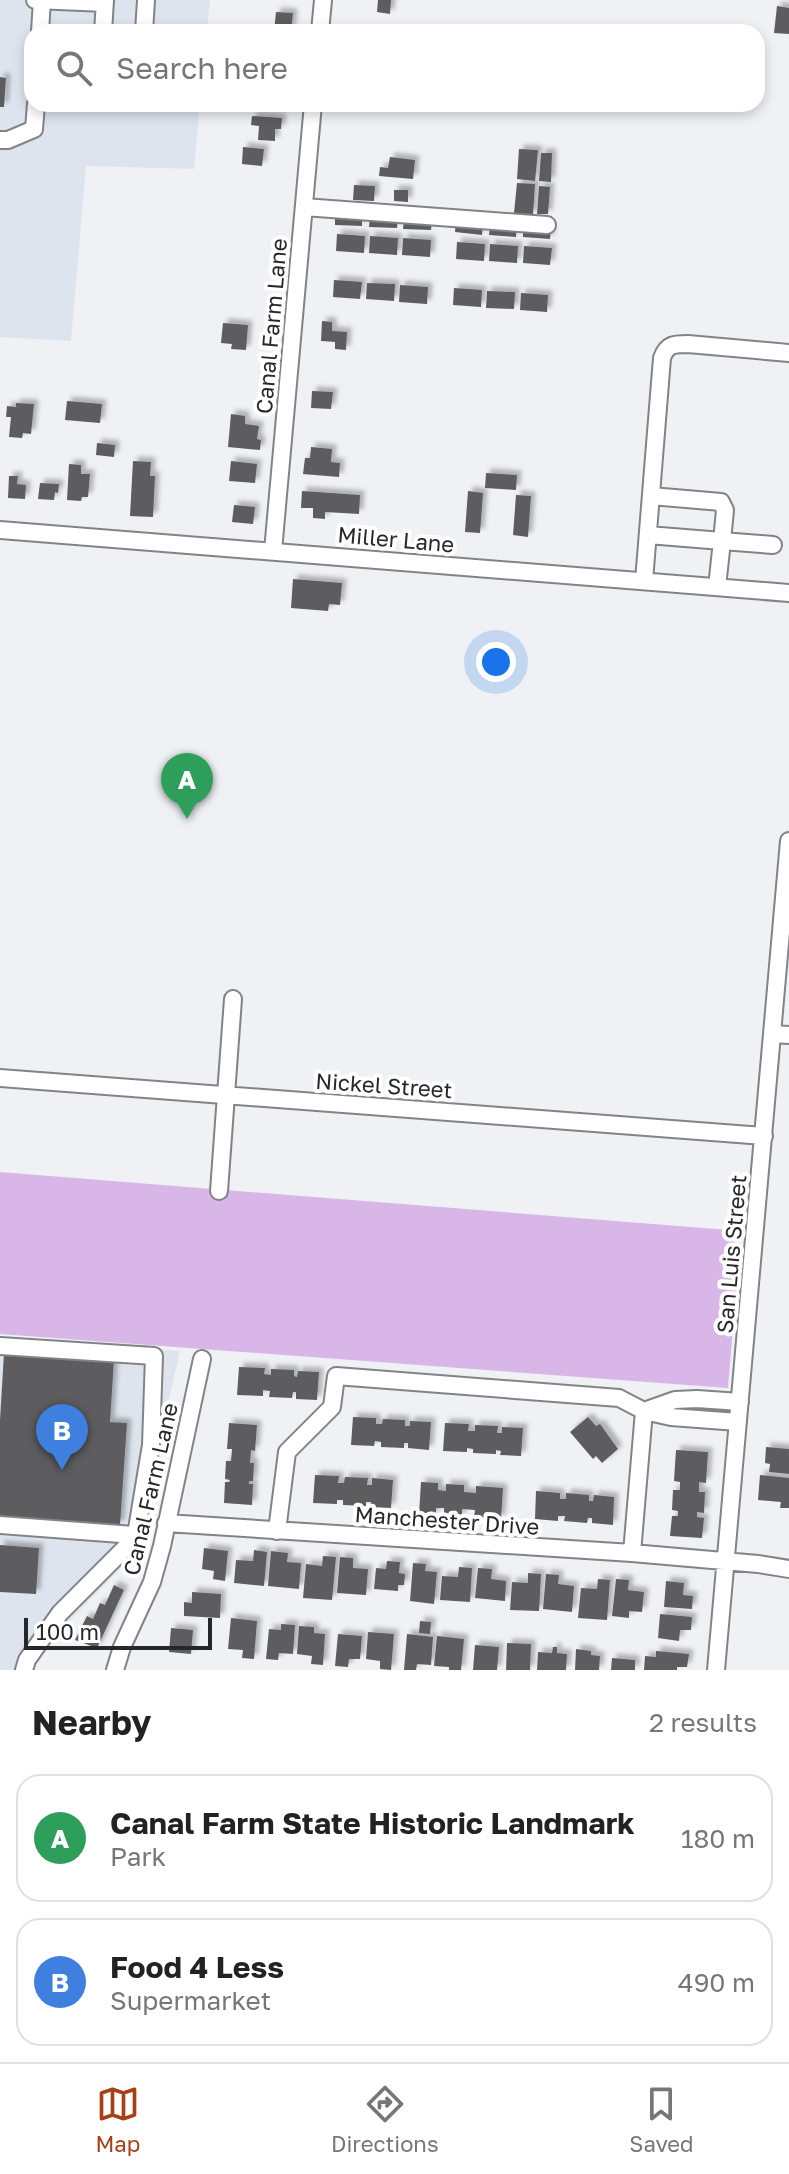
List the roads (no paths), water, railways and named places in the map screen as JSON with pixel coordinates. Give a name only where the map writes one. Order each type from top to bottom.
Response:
[{"type":"street","points":[[35,0],[105,1],[104,24]]},
{"type":"street","points":[[40,24],[42,0]]},
{"type":"street","points":[[144,24],[146,0]]},
{"type":"street","points":[[321,24],[323,0]]},
{"type":"street","points":[[0,140],[8,140],[34,129],[35,112]]},
{"type":"street","name":"Canal Farm Lane","points":[[273,551],[312,112]]},
{"type":"street","points":[[304,207],[547,225]]},
{"type":"street","points":[[644,581],[665,350],[672,344],[688,344],[789,353]]},
{"type":"street","points":[[651,496],[721,502],[725,510],[717,587]]},
{"type":"street","name":"Miller Lane","points":[[0,530],[789,593]]},
{"type":"street","points":[[648,535],[773,545]]},
{"type":"street","name":"San Luis Street","points":[[716,1670],[764,1136],[781,1034],[789,841]]},
{"type":"street","points":[[219,1191],[233,999]]},
{"type":"street","name":"Nickel Street","points":[[0,1078],[764,1136]]},
{"type":"street","points":[[0,1346],[154,1356],[151,1445],[137,1529],[130,1543],[60,1613],[27,1660],[24,1670]]},
{"type":"street","name":"Canal Farm Lane","points":[[115,1670],[122,1647],[152,1582],[202,1359]]},
{"type":"street","points":[[277,1531],[287,1452],[332,1407],[336,1376],[619,1398],[644,1411],[671,1417],[738,1422]]},
{"type":"street","points":[[644,1411],[675,1400],[740,1402]]},
{"type":"street","points":[[632,1553],[644,1411]]},
{"type":"street","name":"Manchester Drive","points":[[166,1523],[632,1553],[789,1569]]},
{"type":"street","points":[[0,1525],[134,1535]]},
{"type":"place","name":"Canal Farm State Historic Landmark","points":[[187,819]]},
{"type":"place","name":"Food 4 Less","points":[[62,1470]]}]
